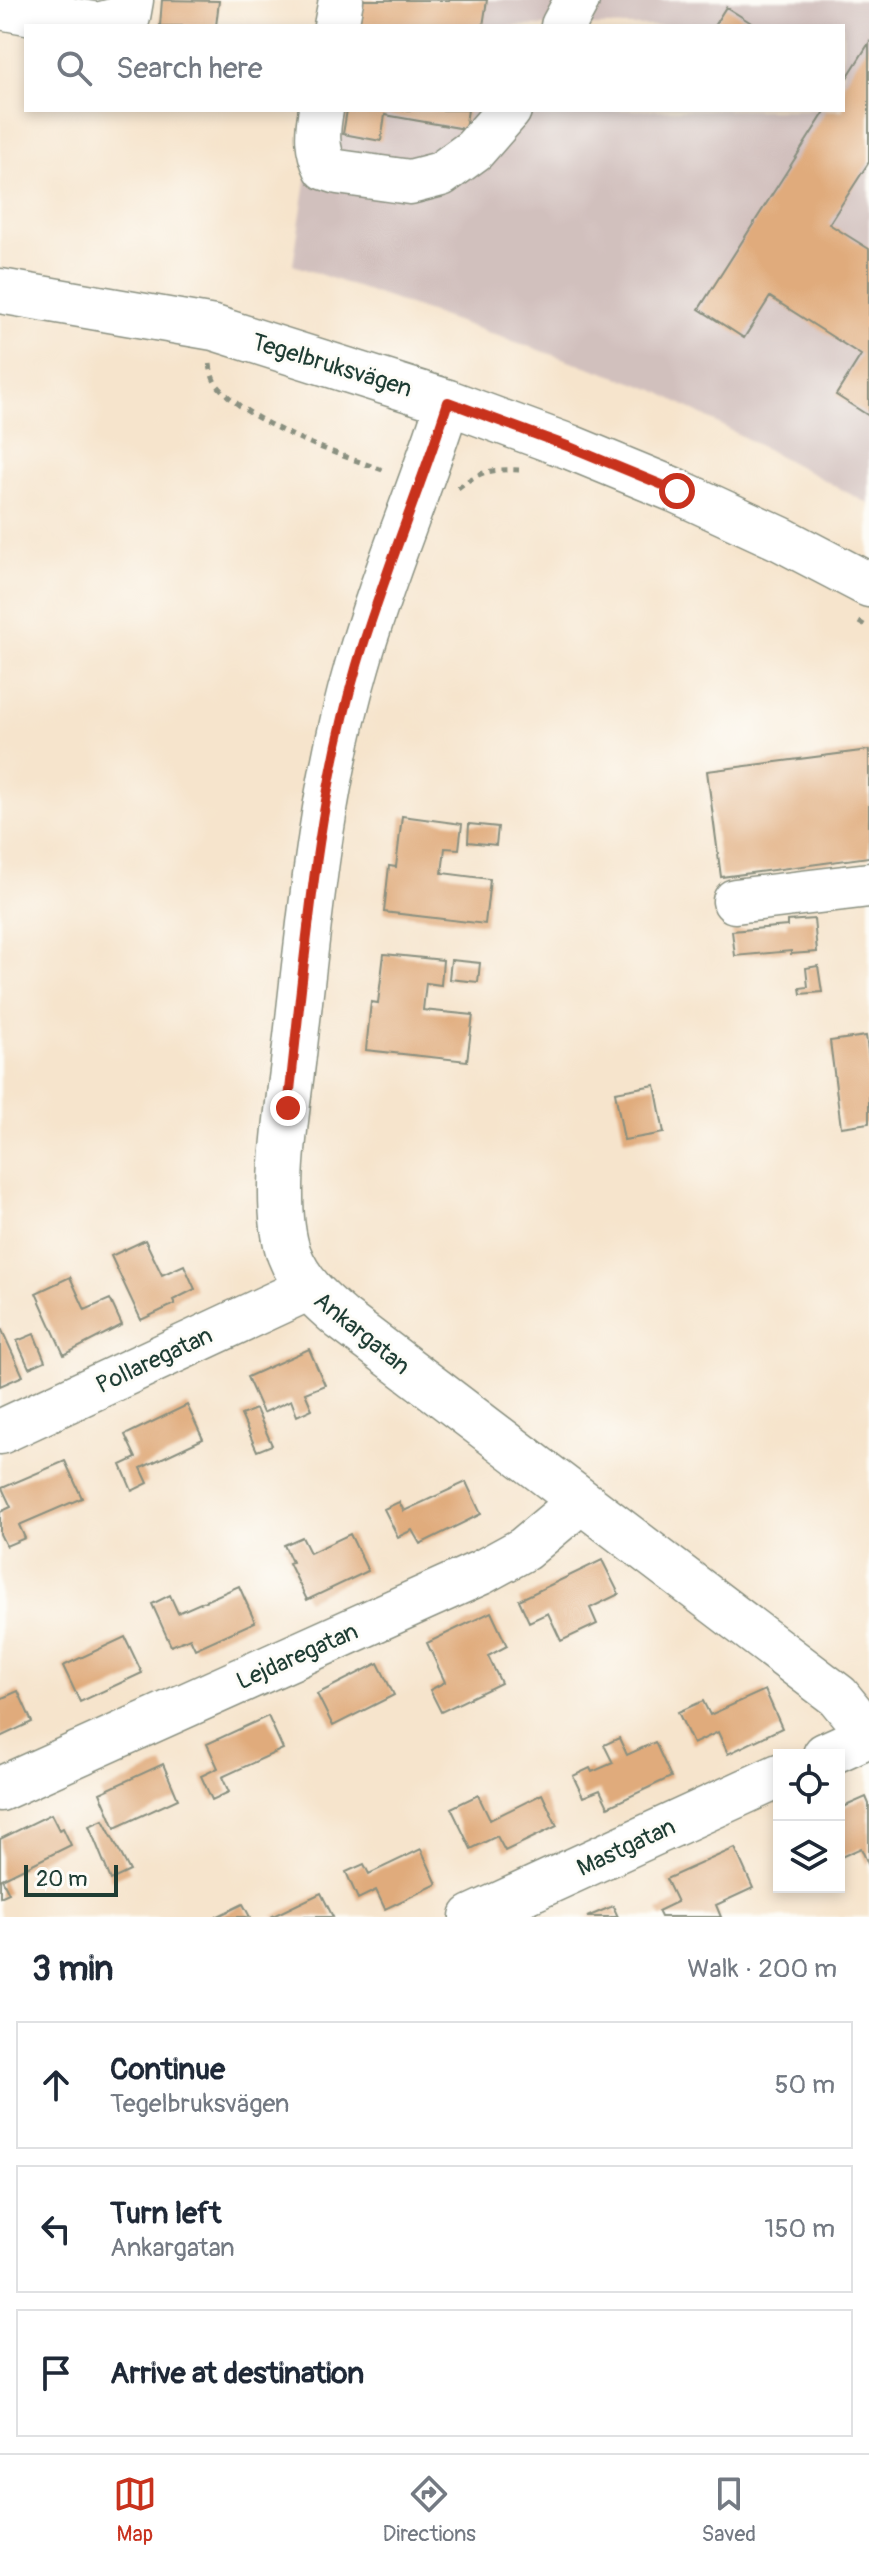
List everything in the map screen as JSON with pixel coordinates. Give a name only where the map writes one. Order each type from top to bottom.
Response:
[{"type":"street","points":[[336,24],[341,0]]},
{"type":"street","points":[[564,24],[577,0]]},
{"type":"street","points":[[0,7],[92,24]]},
{"type":"street","points":[[99,24],[130,9]]},
{"type":"street","points":[[321,112],[317,132],[320,157],[326,168],[410,182],[441,174],[474,150],[507,112]]},
{"type":"street","name":"Tegelbruksvägen","points":[[0,291],[214,328],[448,402],[677,491],[781,539],[862,602]]},
{"type":"street","name":"Ankargatan","points":[[448,402],[357,666],[321,833],[288,1108],[281,1194],[283,1228],[290,1255],[307,1289],[389,1358],[838,1696],[869,1734]]},
{"type":"street","points":[[735,901],[869,885]]},
{"type":"street","name":"Pollaregatan","points":[[0,1432],[307,1289]]},
{"type":"street","name":"Lejdaregatan","points":[[0,1789],[482,1572],[524,1549],[581,1501]]},
{"type":"street","points":[[838,1749],[869,1734]]},
{"type":"street","name":"Mastgatan","points":[[472,1917],[773,1779]]},
{"type":"path","points":[[214,328],[208,357],[213,380],[235,402],[304,442],[450,494],[474,475],[498,469],[526,470]]},
{"type":"path","points":[[862,602],[869,628]]},
{"type":"shaded area","points":[[336,0],[869,0],[869,504],[655,390],[293,265],[317,112],[845,112],[845,24],[331,24]]},
{"type":"building","points":[[162,0],[219,1],[216,24],[160,24]]},
{"type":"building","points":[[363,0],[487,0],[483,24],[359,24]]},
{"type":"building","points":[[726,7],[753,24],[715,24]]},
{"type":"building","points":[[869,43],[869,162],[829,224],[869,249],[869,416],[836,395],[861,355],[770,297],[744,338],[699,309],[825,112],[845,112],[845,81]]},
{"type":"building","points":[[347,112],[468,112],[465,129],[385,115],[381,141],[343,134]]},
{"type":"building","points":[[869,750],[869,857],[721,877],[707,771]]},
{"type":"building","points":[[402,816],[462,824],[459,849],[445,848],[442,873],[490,879],[485,924],[384,912],[389,866],[396,867]]},
{"type":"building","points":[[469,824],[498,827],[496,845],[468,842]]},
{"type":"building","points":[[814,919],[817,952],[735,956],[732,931],[787,926],[787,921]]},
{"type":"building","points":[[384,954],[443,960],[441,985],[426,983],[423,1010],[473,1015],[467,1061],[366,1050],[371,1002],[378,1003]]},
{"type":"building","points":[[451,960],[480,963],[478,982],[449,979]]},
{"type":"building","points":[[818,966],[822,992],[801,994],[800,988],[808,987],[806,968]]},
{"type":"building","points":[[866,1036],[869,1123],[841,1127],[830,1041]]},
{"type":"building","points":[[655,1085],[664,1133],[624,1140],[615,1092]]},
{"type":"building","points":[[145,1240],[162,1275],[184,1265],[195,1289],[173,1300],[175,1304],[141,1320],[111,1256]]},
{"type":"building","points":[[70,1277],[85,1310],[110,1299],[122,1325],[64,1355],[36,1293]]},
{"type":"building","points":[[0,1326],[23,1376],[0,1386]]},
{"type":"building","points":[[34,1334],[45,1361],[29,1368],[17,1341]]},
{"type":"building","points":[[309,1349],[325,1385],[305,1393],[312,1409],[297,1416],[291,1400],[263,1413],[247,1377]]},
{"type":"building","points":[[187,1405],[203,1439],[141,1468],[148,1483],[132,1491],[121,1465],[136,1458],[125,1435]]},
{"type":"building","points":[[256,1409],[272,1445],[257,1451],[241,1415]]},
{"type":"building","points":[[65,1461],[82,1498],[19,1525],[25,1538],[6,1546],[0,1534],[0,1512],[11,1507],[2,1488]]},
{"type":"building","points":[[466,1482],[481,1514],[420,1544],[412,1530],[398,1537],[384,1509],[399,1502],[404,1511]]},
{"type":"building","points":[[350,1534],[368,1571],[307,1600],[284,1545],[302,1537],[310,1553]]},
{"type":"building","points":[[602,1560],[619,1594],[590,1608],[597,1624],[561,1641],[548,1613],[529,1622],[519,1600]]},
{"type":"building","points":[[239,1586],[255,1622],[195,1649],[190,1638],[171,1646],[152,1604],[170,1595],[178,1613]]},
{"type":"building","points":[[491,1612],[507,1646],[488,1656],[501,1683],[441,1712],[430,1690],[445,1682],[427,1643]]},
{"type":"building","points":[[125,1637],[142,1673],[80,1702],[63,1666]]},
{"type":"building","points":[[378,1663],[394,1695],[333,1726],[317,1694]]},
{"type":"building","points":[[765,1690],[782,1728],[728,1754],[718,1732],[693,1744],[678,1712],[703,1701],[710,1715]]},
{"type":"building","points":[[18,1691],[32,1722],[0,1737],[0,1699]]},
{"type":"building","points":[[268,1716],[283,1749],[222,1777],[229,1792],[212,1800],[201,1776],[218,1768],[207,1744]]},
{"type":"building","points":[[619,1738],[627,1755],[655,1742],[671,1777],[608,1807],[600,1790],[583,1797],[573,1776],[613,1763],[604,1745]]},
{"type":"building","points":[[163,1764],[178,1799],[115,1828],[100,1793]]},
{"type":"building","points":[[542,1794],[557,1826],[505,1851],[497,1836],[471,1849],[451,1808],[478,1795],[490,1820]]},
{"type":"building","points":[[866,1797],[869,1804],[869,1866],[861,1848],[845,1855],[845,1806]]},
{"type":"building","points":[[51,1814],[59,1830],[63,1828],[71,1845],[2,1879],[9,1893],[0,1897],[0,1839]]},
{"type":"building","points":[[103,1820],[130,1871],[111,1880],[89,1826]]},
{"type":"building","points":[[735,1848],[753,1888],[716,1905],[721,1917],[661,1917],[658,1911],[677,1902],[666,1879]]},
{"type":"building","points":[[421,1849],[437,1884],[385,1909],[376,1890],[358,1899],[346,1872],[364,1864],[369,1874]]},
{"type":"building","points":[[321,1893],[333,1917],[271,1917]]},
{"type":"building","points":[[243,1904],[250,1917],[216,1917]]},
{"type":"building","points":[[613,1906],[618,1917],[587,1917]]},
{"type":"route","points":[[288,1108],[321,833],[337,751],[357,666],[448,402],[677,491]]}]
